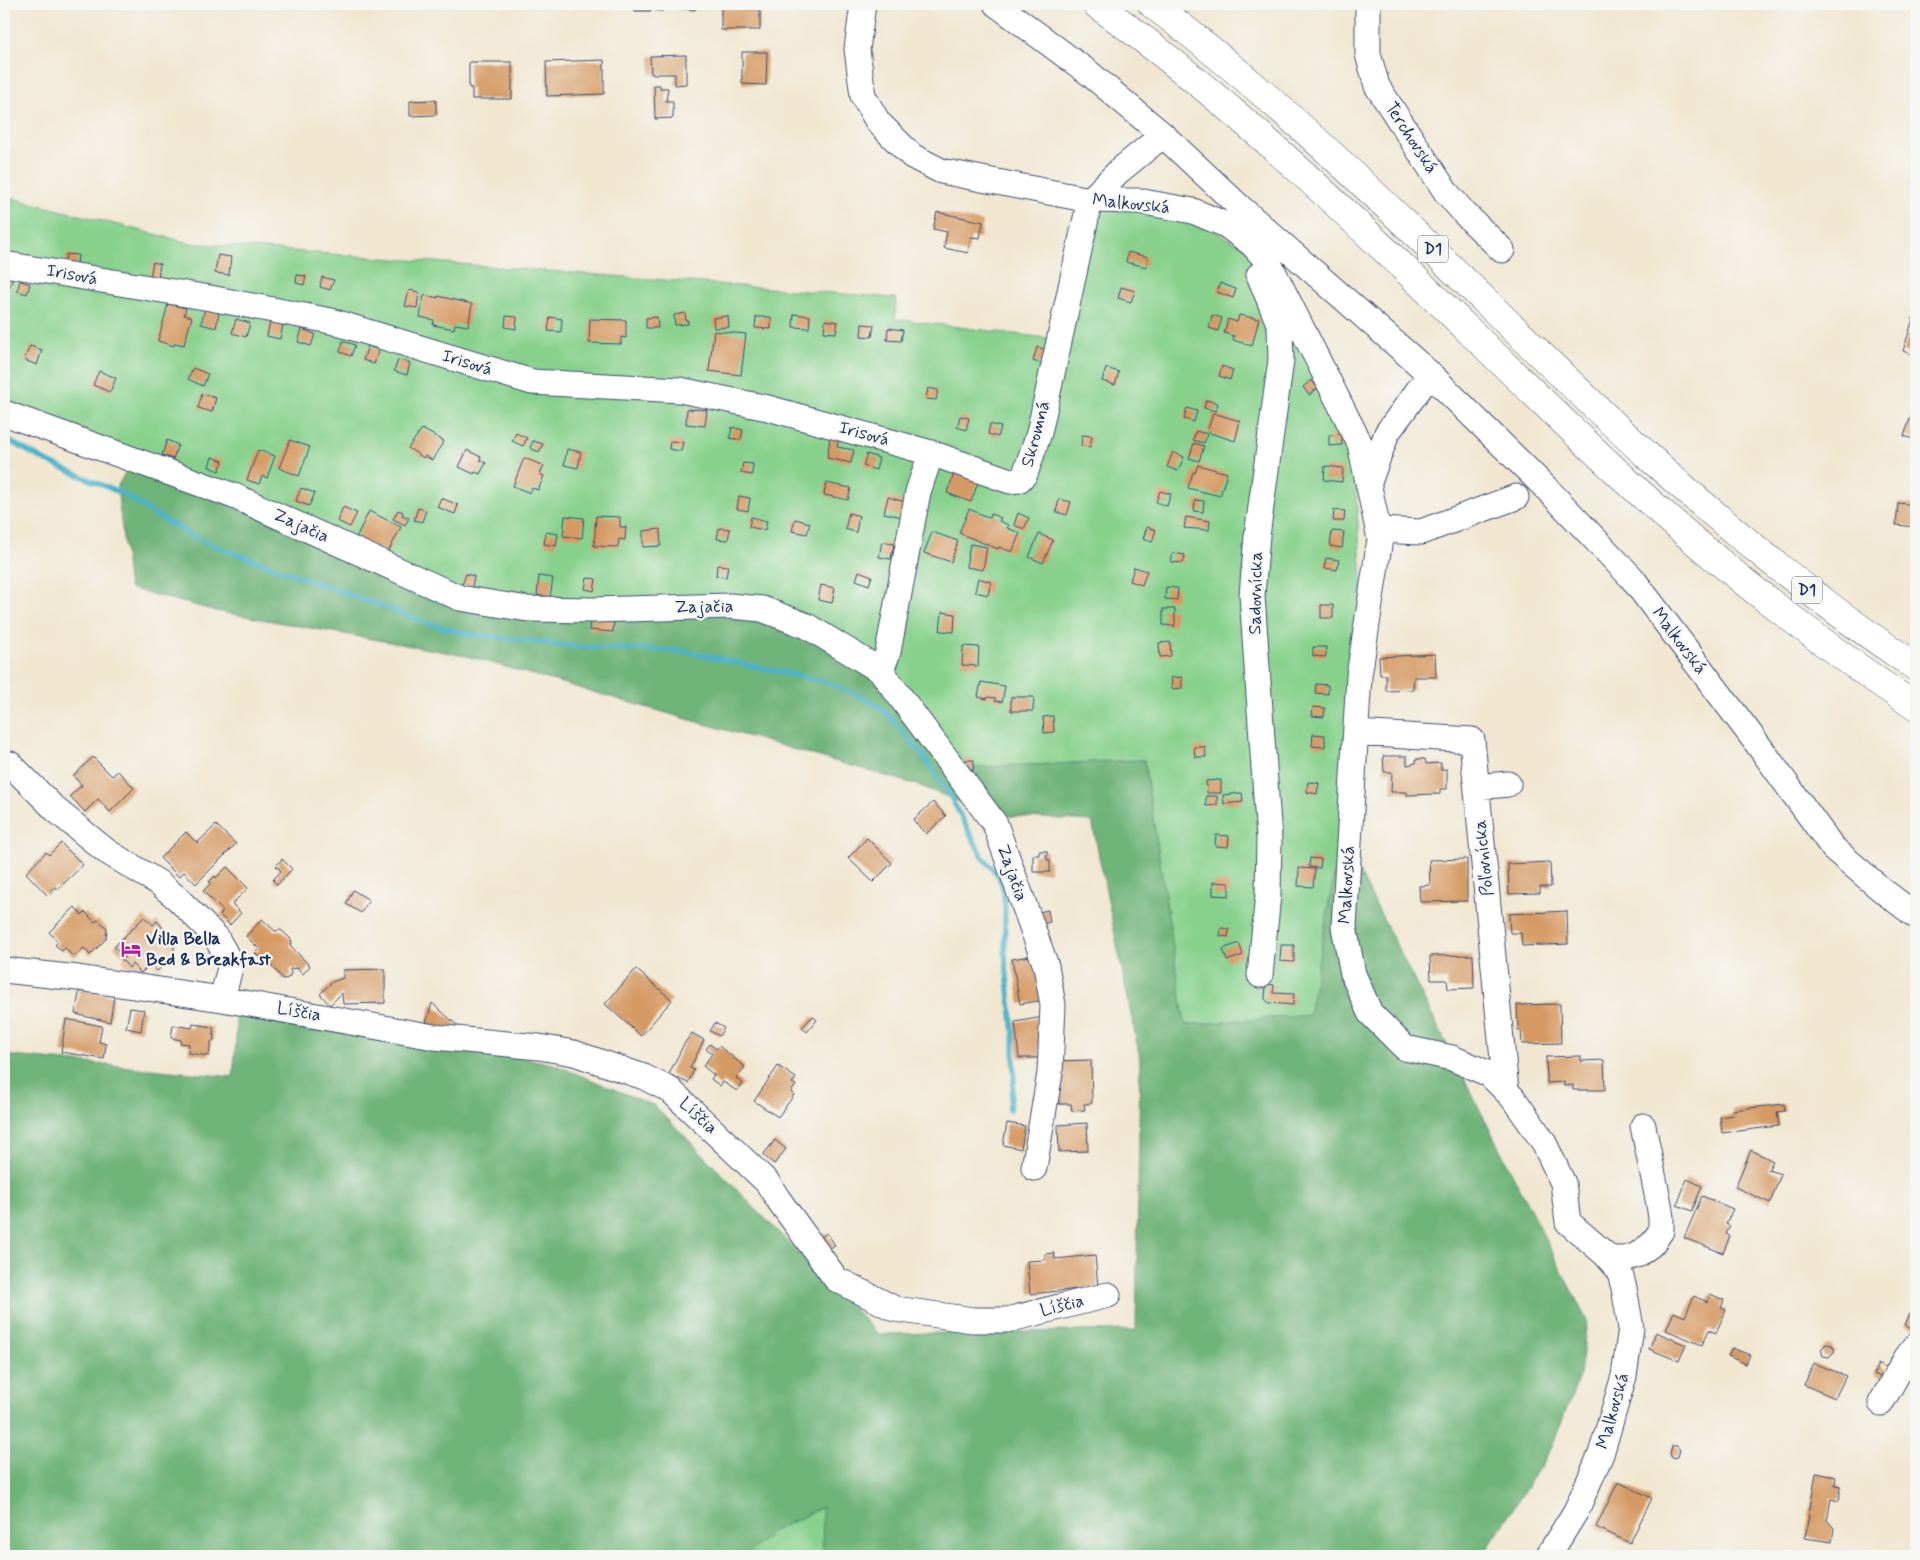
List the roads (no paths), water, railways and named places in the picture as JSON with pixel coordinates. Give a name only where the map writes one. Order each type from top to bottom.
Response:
[{"type":"highway","name":"D1","points":[[1096,4],[1196,79],[1307,175],[1570,428],[1703,549],[1815,637],[1916,707]]},
{"type":"highway","name":"D1","points":[[1152,4],[1261,91],[1343,164],[1572,385],[1704,506],[1863,632],[1916,667]]},
{"type":"street","name":"Malkovská","points":[[863,4],[857,49],[863,96],[878,122],[912,156],[942,171],[1090,200],[1147,203],[1192,212],[1226,225],[1252,244],[1269,263],[1360,444],[1380,539],[1360,676],[1356,733],[1344,927],[1353,974],[1370,1013],[1405,1048],[1459,1062],[1489,1074],[1513,1098],[1543,1141],[1563,1183],[1568,1222],[1619,1270],[1631,1328],[1624,1376],[1601,1454],[1576,1511],[1548,1556]]},
{"type":"street","name":"Malkovská","points":[[996,4],[1089,73],[1162,135],[1243,210],[1430,374],[1550,492],[1632,578],[1759,746],[1833,848],[1916,916]]},
{"type":"street","name":"Terchovská","points":[[1368,4],[1368,54],[1377,86],[1446,192],[1465,214],[1502,250]]},
{"type":"street","points":[[1090,200],[1119,171],[1162,135]]},
{"type":"street","name":"Skromná","points":[[931,453],[1010,481],[1019,480],[1026,474],[1038,433],[1090,200]]},
{"type":"street","name":"Sadovnícka","points":[[1226,225],[1257,271],[1276,316],[1280,326],[1282,360],[1257,536],[1252,595],[1268,839],[1268,896],[1260,975]]},
{"type":"street","name":"Irisová","points":[[4,264],[210,298],[331,321],[532,382],[680,390],[768,408],[931,453]]},
{"type":"street","points":[[1369,482],[1388,433],[1430,374]]},
{"type":"street","name":"Zajačia","points":[[4,413],[234,496],[460,598],[528,610],[730,606],[762,609],[807,626],[881,671],[995,824],[1046,966],[1053,1005],[1050,1073],[1034,1168]]},
{"type":"street","points":[[881,671],[888,652],[918,492],[931,453]]},
{"type":"street","points":[[1378,530],[1421,532],[1516,497]]},
{"type":"street","name":"Poľovnícka","points":[[1356,733],[1472,740],[1506,1091]]},
{"type":"street","points":[[10,764],[56,810],[106,851],[159,882],[216,937],[231,964],[222,999]]},
{"type":"street","points":[[1477,787],[1508,784]]},
{"type":"street","name":"Líščia","points":[[8,971],[78,978],[222,999],[434,1037],[539,1047],[574,1053],[644,1077],[670,1090],[768,1182],[778,1199],[836,1279],[895,1309],[973,1320],[1007,1320],[1108,1295]]},
{"type":"street","points":[[1609,1259],[1625,1259],[1637,1255],[1652,1244],[1661,1231],[1660,1211],[1643,1126]]},
{"type":"street","points":[[1881,1403],[1907,1357],[1916,1345]]},
{"type":"waterway","points":[[4,438],[46,461],[125,495],[201,541],[436,626],[469,634],[579,647],[683,651],[823,681],[864,698],[879,707],[891,718],[924,757],[950,796],[982,856],[998,876],[1003,889],[1005,954],[1014,1037],[1014,1081],[1009,1110]]},
{"type":"place","name":"Villa Bella Bed & Breakfast","points":[[131,949]]}]
